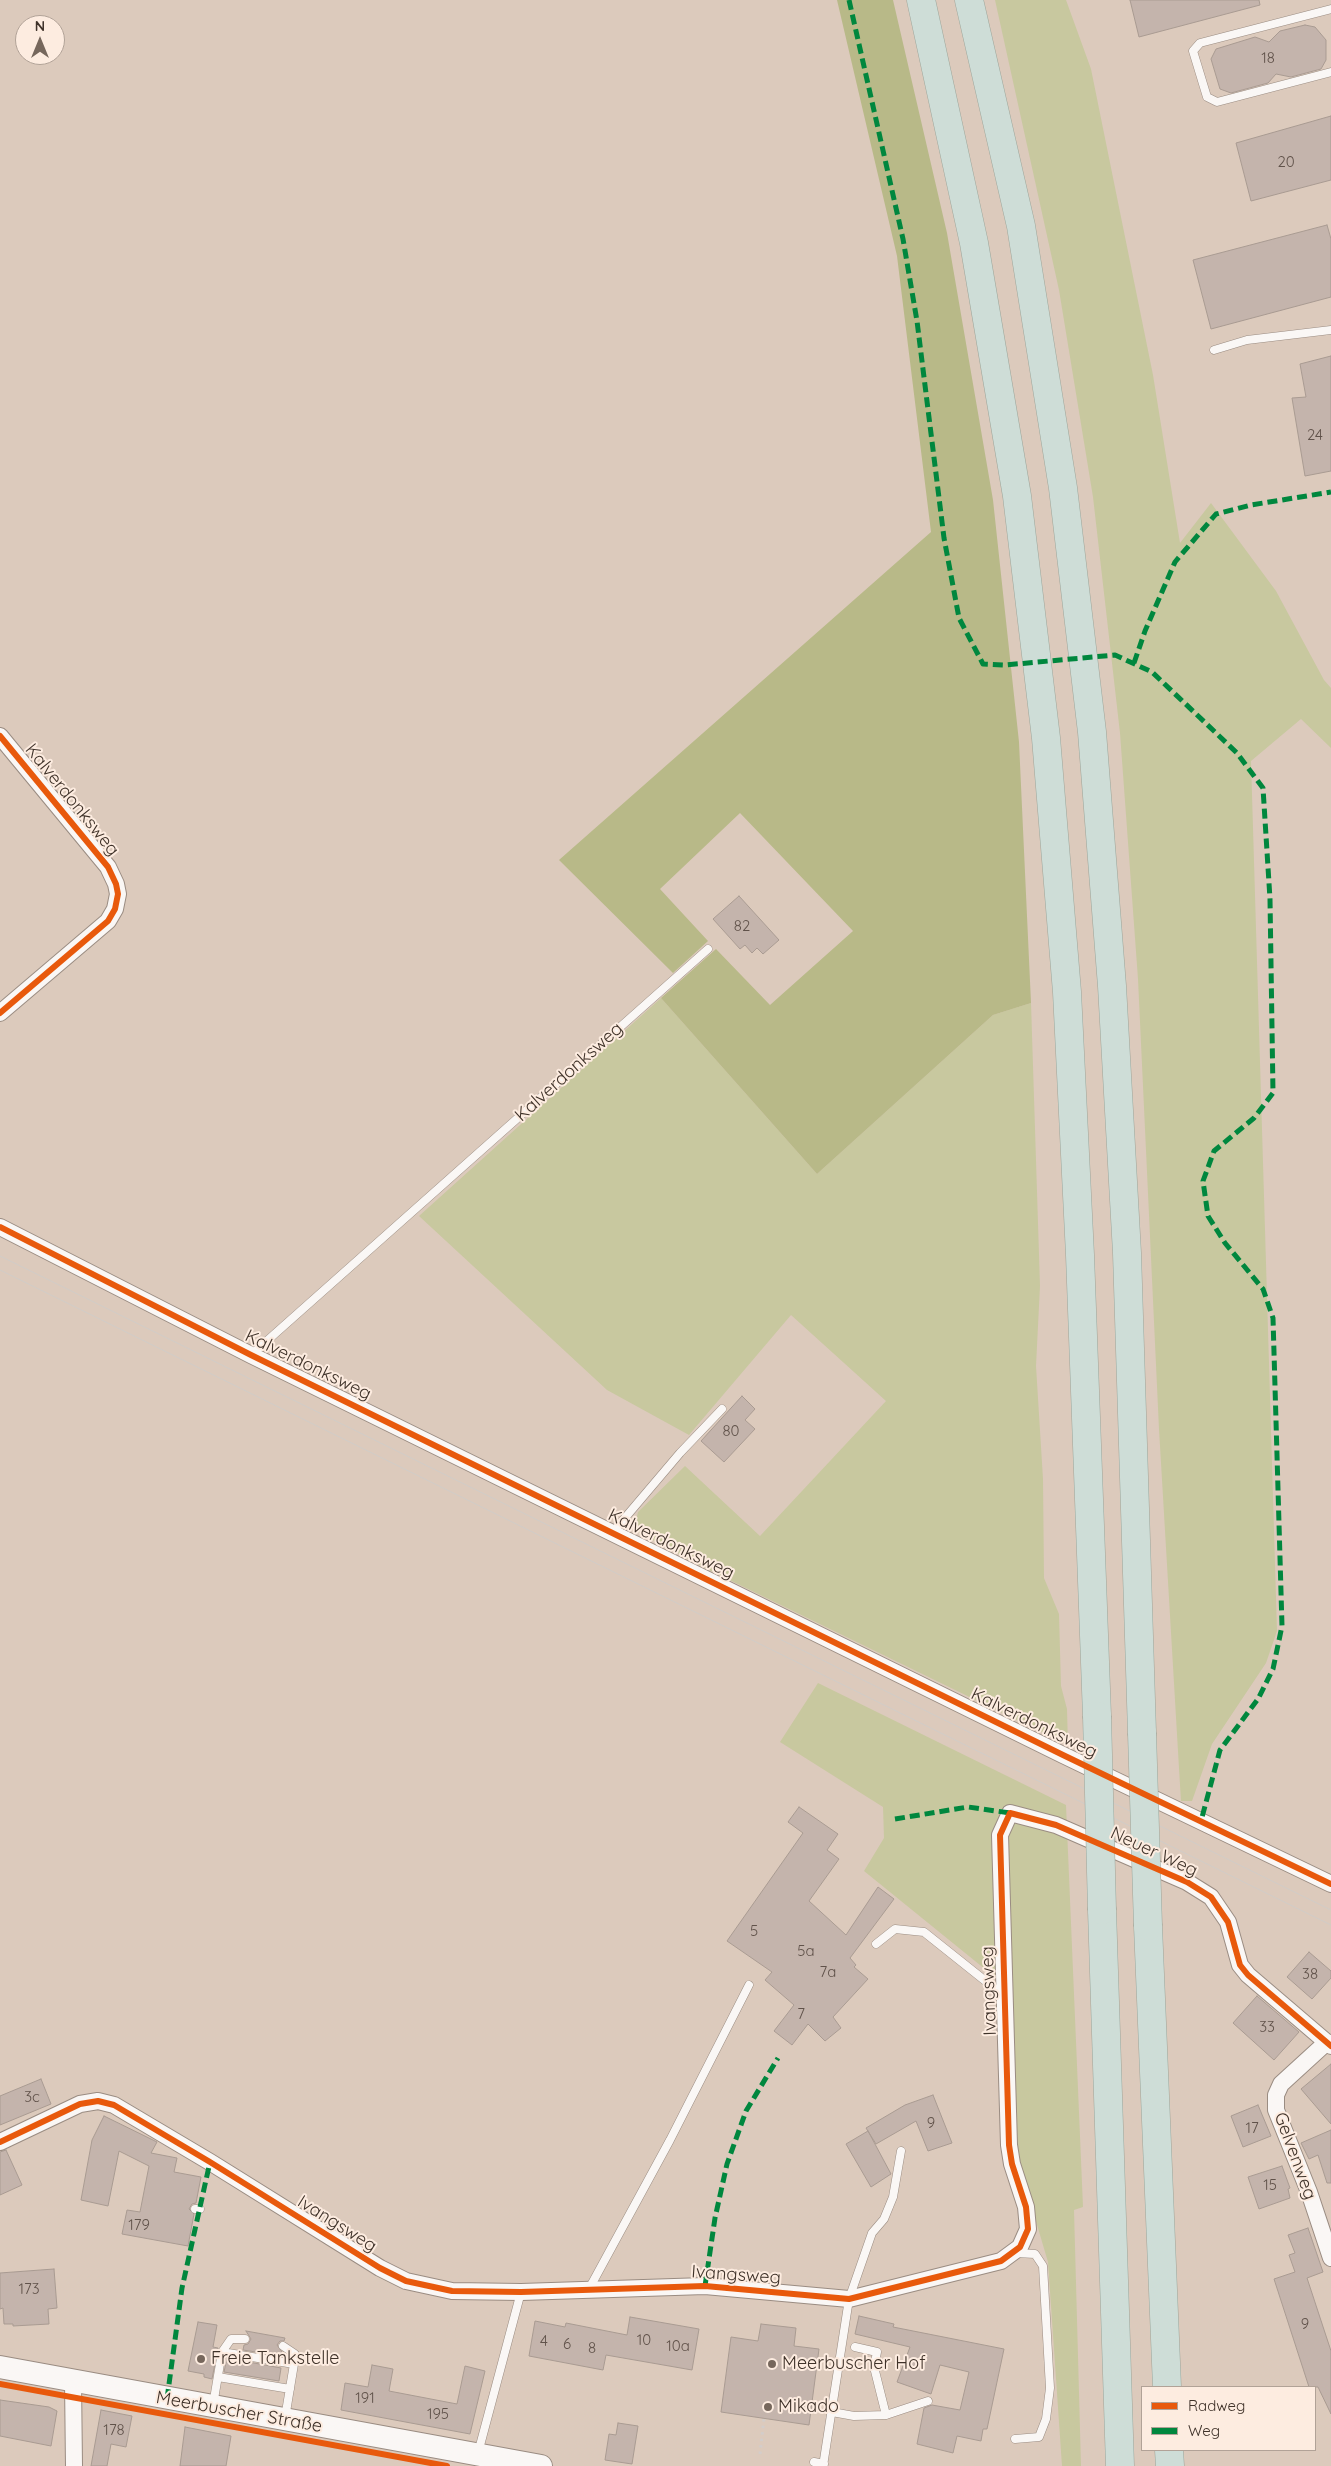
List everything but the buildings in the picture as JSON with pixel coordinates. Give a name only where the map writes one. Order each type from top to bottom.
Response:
[{"type":"highway","points":[[920,0],[974,243],[1018,496],[1040,686],[1067,992],[1080,1255],[1097,1716],[1120,2463]]},
{"type":"highway","points":[[969,0],[1021,226],[1063,488],[1086,684],[1112,986],[1126,1234],[1148,1926],[1166,2386]]},
{"type":"main road","name":"Meerbuscher Straße","points":[[0,2367],[474,2456],[541,2466]]},
{"type":"street","name":"Kalverdonksweg","points":[[0,736],[108,867],[116,884],[118,894],[115,909],[108,921],[0,1014]]},
{"type":"street","name":"Kalverdonksweg","points":[[0,1227],[251,1355],[1063,1755],[1331,1884]]},
{"type":"street","name":"Ivangsweg","points":[[0,2142],[80,2104],[98,2101],[114,2105],[210,2162],[380,2268],[406,2281],[452,2291],[521,2292],[705,2286],[849,2299],[1001,2261],[1020,2247],[1028,2229],[1026,2207],[1012,2164],[1009,2146],[1000,1835],[1010,1813]]},
{"type":"street","name":"Neuer Weg","points":[[1010,1813],[1056,1825],[1187,1882],[1211,1897],[1228,1922],[1240,1965],[1248,1975],[1329,2044]]},
{"type":"street","name":"Gelvenweg","points":[[1329,2044],[1281,2084],[1276,2096],[1276,2110],[1309,2192],[1331,2258]]},
{"type":"street","points":[[73,2381],[74,2466]]},
{"type":"lane","points":[[1331,9],[1200,43],[1193,50],[1207,97],[1217,102],[1331,72]]},
{"type":"lane","points":[[1214,350],[1247,340],[1331,330]]},
{"type":"lane","name":"Kalverdonksweg","points":[[251,1355],[708,949]]},
{"type":"lane","name":"Kalverdonksweg","points":[[613,1532],[680,1453],[722,1409]]},
{"type":"lane","name":"Ivangsweg","points":[[876,1944],[895,1929],[924,1932],[1005,1996]]},
{"type":"lane","points":[[589,2289],[670,2140],[749,1985]]},
{"type":"lane","points":[[814,2462],[824,2465],[849,2299],[872,2233],[884,2218],[893,2197],[902,2151]]},
{"type":"lane","points":[[1012,2253],[1035,2254],[1043,2266],[1050,2388],[1046,2419],[1039,2437],[1015,2439]]},
{"type":"lane","points":[[474,2456],[521,2292]]},
{"type":"lane","points":[[212,2407],[222,2352],[231,2339],[245,2339]]},
{"type":"lane","points":[[283,2346],[295,2354],[285,2420]]},
{"type":"lane","points":[[855,2347],[886,2354]]},
{"type":"lane","points":[[222,2352],[294,2364]]},
{"type":"lane","points":[[877,2352],[874,2367],[886,2415]]},
{"type":"lane","points":[[218,2377],[290,2389]]},
{"type":"lane","points":[[832,2412],[854,2416],[886,2415],[928,2401]]},
{"type":"path","points":[[760,2454],[764,2418]]},
{"type":"green space","points":[[837,0],[893,0],[947,233],[993,500],[1019,742],[1031,1003],[993,1015],[817,1174],[661,998],[716,949],[770,1005],[853,931],[740,813],[660,889],[708,941],[673,973],[559,860],[931,532],[897,256]]},
{"type":"green space","points":[[995,0],[1066,0],[1091,69],[1153,375],[1180,543],[1211,503],[1276,591],[1324,680],[1331,688],[1331,748],[1301,719],[1251,761],[1277,1631],[1266,1663],[1212,1744],[1192,1801],[1181,1801],[1159,1429],[1138,979],[1120,733],[1093,497],[1059,290]]},
{"type":"green space","points":[[661,998],[817,1174],[993,1015],[1031,1003],[1040,1286],[1036,1366],[1043,1479],[1044,1578],[1059,1614],[1061,1686],[1067,1709],[1068,1745],[711,1571],[634,1530],[638,1512],[685,1466],[760,1536],[886,1401],[791,1315],[689,1435],[607,1390],[419,1216]]},
{"type":"green space","points":[[818,1683],[1066,1805],[1083,2207],[1074,2210],[1081,2466],[1062,2466],[1048,2262],[1014,2147],[1012,1991],[864,1871],[884,1838],[883,1807],[780,1742]]},
{"type":"tram line","points":[[0,1256],[1331,1910]]},
{"type":"tram line","points":[[0,1270],[1331,1925]]},
{"type":"marked path","points":[[849,0],[903,239],[917,321],[944,538],[959,618],[983,664],[1005,665],[1115,655],[1152,672],[1237,753],[1263,788],[1270,899],[1273,1093],[1254,1118],[1214,1151],[1203,1181],[1208,1216],[1225,1243],[1263,1289],[1273,1318],[1282,1626],[1273,1669],[1258,1699],[1220,1750],[1201,1821]]},
{"type":"marked path","points":[[1134,663],[1145,631],[1175,562],[1216,514],[1251,505],[1331,492]]},
{"type":"marked path","points":[[895,1819],[968,1807],[1010,1813]]},
{"type":"marked path","points":[[705,2286],[715,2218],[727,2164],[746,2111],[778,2058]]},
{"type":"marked path","points":[[167,2399],[182,2288],[210,2162]]},
{"type":"cycle path","points":[[0,736],[108,867],[116,884],[118,894],[115,909],[108,921],[0,1013]]},
{"type":"cycle path","points":[[0,1227],[251,1355],[1063,1755],[1331,1884]]},
{"type":"cycle path","points":[[0,2142],[80,2104],[98,2101],[114,2105],[210,2162],[380,2268],[406,2281],[452,2291],[521,2292],[705,2286],[849,2299],[1001,2261],[1020,2247],[1028,2229],[1026,2207],[1012,2164],[1009,2145],[1000,1835],[1010,1813],[1056,1825],[1187,1882],[1211,1897],[1228,1922],[1240,1965],[1248,1975],[1331,2046]]},
{"type":"cycle path","points":[[0,2384],[447,2466]]},
{"type":"place","name":"Freie Tankstelle","points":[[201,2359]]},
{"type":"place","name":"Meerbuscher Hof","points":[[772,2364]]},
{"type":"place","name":"Mikado","points":[[768,2407]]}]
